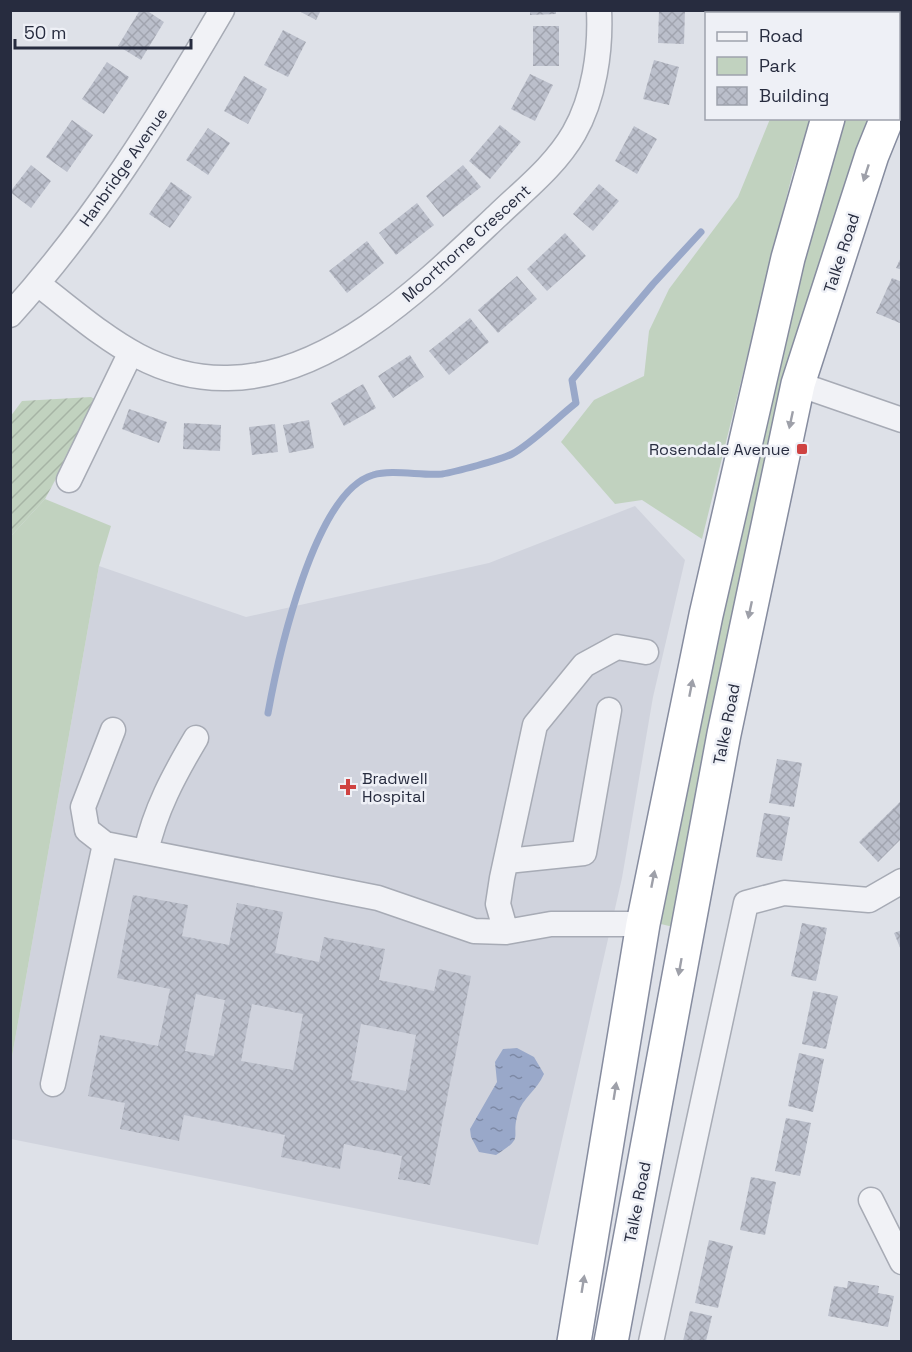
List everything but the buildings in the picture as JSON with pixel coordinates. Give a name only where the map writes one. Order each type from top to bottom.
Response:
[{"type":"highway","points":[[574,1341],[643,924],[706,615],[777,304],[827,120]]},
{"type":"highway","name":"Talke Road","points":[[611,1341],[724,734],[798,384],[872,155],[886,120]]},
{"type":"highway","points":[[643,924],[671,932],[676,929],[724,734]]},
{"type":"street","name":"Hanbridge Avenue","points":[[10,315],[38,284],[142,145],[222,10]]},
{"type":"street","name":"Moorthorne Crescent","points":[[38,284],[130,354],[176,374],[229,378],[266,373],[302,363],[333,348],[407,297],[554,163],[574,133],[587,102],[598,46],[599,10]]},
{"type":"street","points":[[69,480],[130,354]]},
{"type":"street","points":[[798,384],[902,420]]},
{"type":"street","points":[[506,932],[498,904],[536,725],[584,665],[617,647],[646,652]]},
{"type":"street","points":[[507,861],[584,853],[609,710]]},
{"type":"street","points":[[113,730],[83,807],[87,830],[105,844],[378,898],[474,931],[506,932],[551,924],[643,924]]},
{"type":"street","points":[[146,852],[151,829],[168,784],[196,738]]},
{"type":"street","points":[[53,1084],[105,844]]},
{"type":"street","points":[[651,1341],[746,903],[784,893],[869,900],[902,881]]},
{"type":"street","points":[[871,1200],[902,1262]]},
{"type":"shaded area","name":"Bradwell Hospital","points":[[635,506],[685,560],[653,697],[622,878],[538,1245],[11,1139],[11,1062],[99,566],[246,617],[489,563]]},
{"type":"green space","points":[[901,11],[900,52],[900,12],[884,12]]},
{"type":"green space","points":[[770,120],[811,120],[792,175],[702,539],[642,500],[615,504],[561,442],[594,400],[644,376],[649,331],[669,289],[738,197]]},
{"type":"green space","points":[[843,120],[874,120],[673,927],[657,923],[777,347]]},
{"type":"green space","points":[[91,397],[98,401],[45,499],[11,536],[10,417],[22,401]]},
{"type":"green space","points":[[45,499],[111,526],[99,566],[11,1062],[11,536]]},
{"type":"water","points":[[517,1048],[534,1057],[544,1074],[520,1108],[515,1137],[511,1144],[496,1155],[479,1152],[471,1137],[470,1129],[497,1082],[495,1062],[503,1049]]},
{"type":"waterway","points":[[268,713],[280,655],[302,580],[316,543],[333,512],[352,488],[373,475],[381,473],[442,474],[467,468],[506,457],[527,444],[576,403],[572,380],[653,284],[701,232]]},
{"type":"place","name":"Rosendale Avenue","points":[[802,449]]},
{"type":"place","name":"Bradwell Hospital","points":[[348,787]]}]
